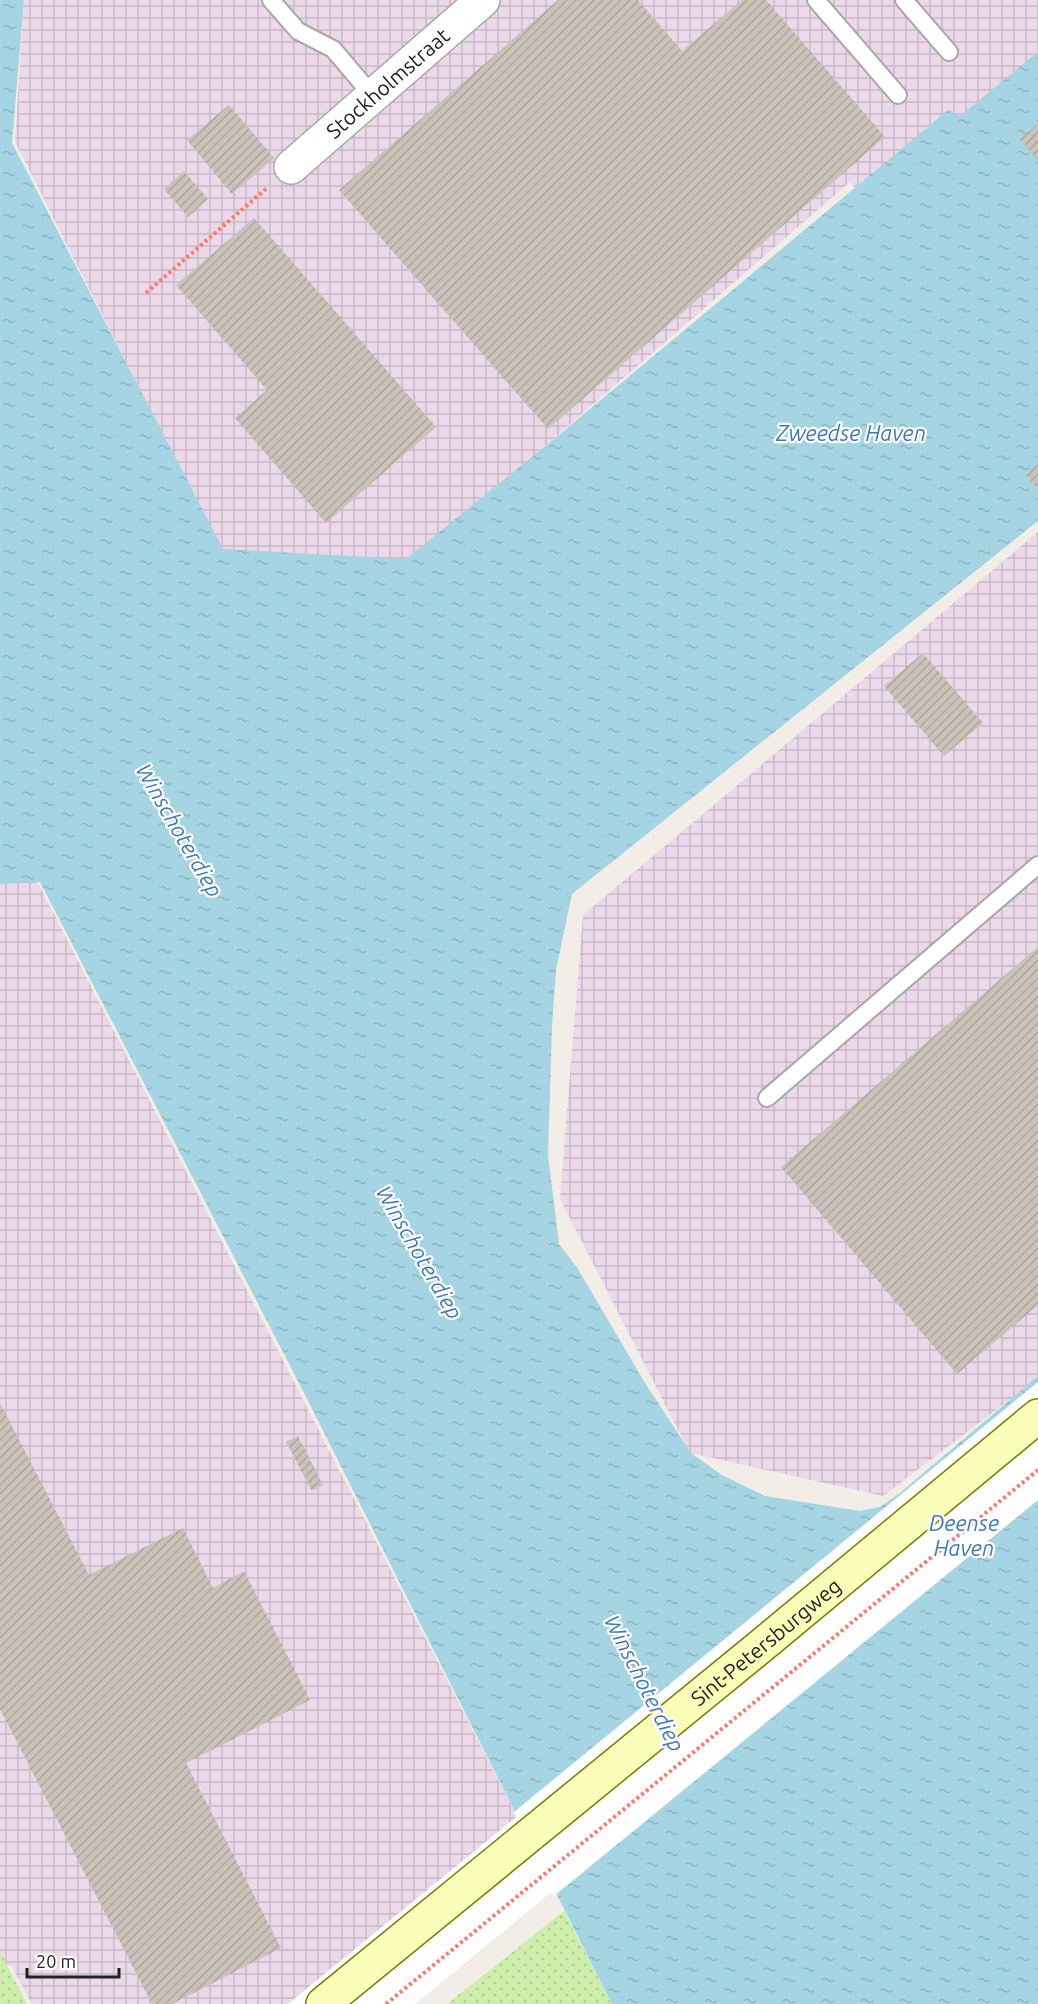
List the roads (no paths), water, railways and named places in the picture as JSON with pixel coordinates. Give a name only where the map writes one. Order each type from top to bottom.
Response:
[{"type":"street","name":"Stockholmstraat","points":[[291,167],[483,0]]},
{"type":"street","name":"Sint-Petersburgweg","points":[[323,2004],[770,1639],[1038,1416]]},
{"type":"lane","points":[[271,0],[298,31],[333,49],[372,95]]},
{"type":"lane","points":[[816,0],[898,95]]},
{"type":"lane","points":[[904,0],[949,52]]},
{"type":"lane","points":[[767,1098],[1038,865]]},
{"type":"water","points":[[0,0],[24,0],[12,143],[223,549],[406,559],[560,434],[948,110],[960,116],[1038,52],[1038,521],[572,894],[556,970],[548,1155],[559,1244],[578,1269],[645,1383],[691,1453],[722,1475],[765,1496],[860,1511],[880,1507],[901,1492],[1038,1376],[1038,2004],[612,2004],[302,1389],[40,882],[0,884]]},
{"type":"water label","name":"Zweedse Haven","points":[[851,432]]},
{"type":"water label","name":"Winschoterdiep","points":[[180,830]]},
{"type":"water label","name":"Winschoterdiep","points":[[420,1252]]},
{"type":"water label","name":"Deense Haven","points":[[964,1534]]},
{"type":"water label","name":"Winschoterdiep","points":[[645,1683]]}]
